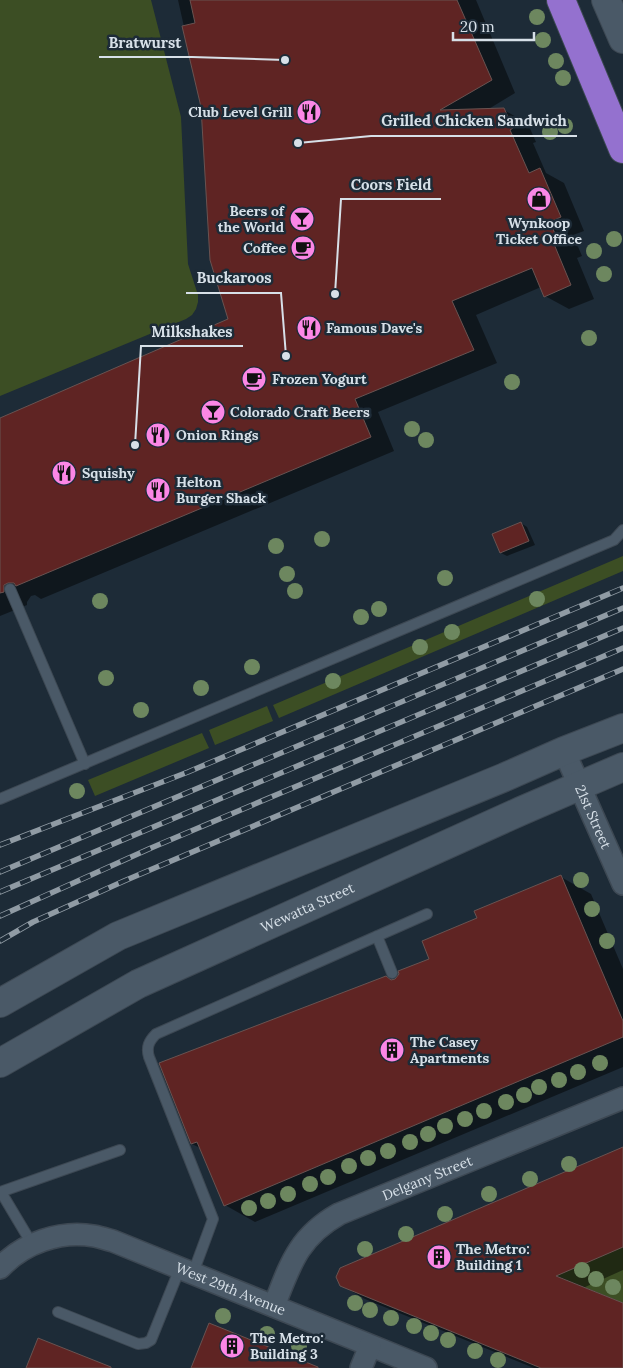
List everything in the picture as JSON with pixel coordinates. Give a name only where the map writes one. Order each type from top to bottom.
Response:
[{"type":"highway","points":[[561,0],[623,149]]},
{"type":"street","points":[[606,0],[623,39]]},
{"type":"street","points":[[0,1003],[118,936],[623,728]]},
{"type":"street","name":"21st Street","points":[[564,751],[623,884]]},
{"type":"street","name":"Wewatta Street","points":[[0,1063],[138,984],[623,767]]},
{"type":"street","name":"Delgany Street","points":[[274,1306],[296,1253],[309,1236],[339,1214],[623,1098]]},
{"type":"street","name":"West 29th Avenue","points":[[0,1268],[16,1253],[32,1244],[53,1237],[72,1235],[93,1236],[113,1241],[426,1368]]},
{"type":"street","points":[[361,1368],[370,1346]]},
{"type":"lane","points":[[0,799],[614,540],[623,530]]},
{"type":"lane","points":[[10,589],[85,764]]},
{"type":"lane","points":[[58,1312],[138,1344],[151,1340],[213,1219],[149,1057],[147,1051],[148,1044],[152,1038],[156,1034],[427,914]]},
{"type":"lane","points":[[377,936],[392,973]]},
{"type":"lane","points":[[32,1244],[0,1192],[120,1150]]},
{"type":"green space","points":[[0,0],[151,0],[181,117],[188,264],[198,295],[198,302],[192,315],[186,319],[0,396]]},
{"type":"green space","points":[[623,556],[623,571],[279,718],[273,705]]},
{"type":"green space","points":[[267,706],[273,721],[215,745],[209,730]]},
{"type":"green space","points":[[202,733],[209,748],[95,796],[88,780]]},
{"type":"green space","points":[[623,1247],[623,1303],[514,1258]]},
{"type":"building","points":[[190,0],[457,0],[492,80],[440,110],[504,108],[513,128],[510,130],[529,173],[540,168],[561,217],[550,222],[559,243],[554,244],[571,285],[544,297],[532,268],[452,301],[474,350],[355,399],[371,437],[16,586],[14,583],[8,583],[4,585],[4,592],[0,593],[0,418],[228,319],[210,260],[201,107],[182,26],[195,23]]},
{"type":"building","points":[[521,522],[529,541],[500,553],[492,534]]},
{"type":"building","name":"The Casey Apartments","points":[[561,875],[623,1021],[623,1037],[224,1206],[197,1142],[191,1144],[159,1063],[386,976],[391,980],[395,979],[399,974],[398,971],[429,959],[422,941],[477,918],[474,911]]},
{"type":"building","name":"The Metro: Building 1","points":[[623,1147],[623,1247],[556,1276],[623,1303],[623,1368],[541,1368],[340,1286],[336,1277],[340,1268]]},
{"type":"building","name":"The Metro: Building 3","points":[[209,1323],[318,1367],[318,1368],[191,1368]]},
{"type":"building","points":[[38,1338],[111,1367],[111,1368],[26,1368]]},
{"type":"railway","points":[[0,845],[188,772],[623,588]]},
{"type":"railway","points":[[0,872],[623,608]]},
{"type":"railway","points":[[0,892],[623,628]]},
{"type":"railway","points":[[0,916],[151,848],[623,648]]},
{"type":"railway","points":[[0,941],[33,922],[124,881],[623,669]]},
{"type":"place","name":"Bratwurst","points":[[285,60]]},
{"type":"place","name":"Club Level Grill","points":[[309,112]]},
{"type":"place","name":"Grilled Chicken Sandwich","points":[[298,143]]},
{"type":"place","name":"Wynkoop Ticket Office","points":[[539,199]]},
{"type":"place","name":"Beers of the World","points":[[302,219]]},
{"type":"place","name":"Coffee","points":[[303,248]]},
{"type":"place","name":"Coors Field","points":[[335,294]]},
{"type":"place","name":"Famous Dave's","points":[[309,328]]},
{"type":"place","name":"Buckaroos","points":[[286,356]]},
{"type":"place","name":"Frozen Yogurt","points":[[254,379]]},
{"type":"place","name":"Colorado Craft Beers","points":[[213,412]]},
{"type":"place","name":"Onion Rings","points":[[158,435]]},
{"type":"place","name":"Milkshakes","points":[[135,445]]},
{"type":"place","name":"Squishy","points":[[64,473]]},
{"type":"place","name":"Helton Burger Shack","points":[[158,490]]},
{"type":"place","name":"The Casey Apartments","points":[[392,1050]]},
{"type":"place","name":"The Metro: Building 1","points":[[439,1257]]},
{"type":"place","name":"The Metro: Building 3","points":[[232,1346]]}]
